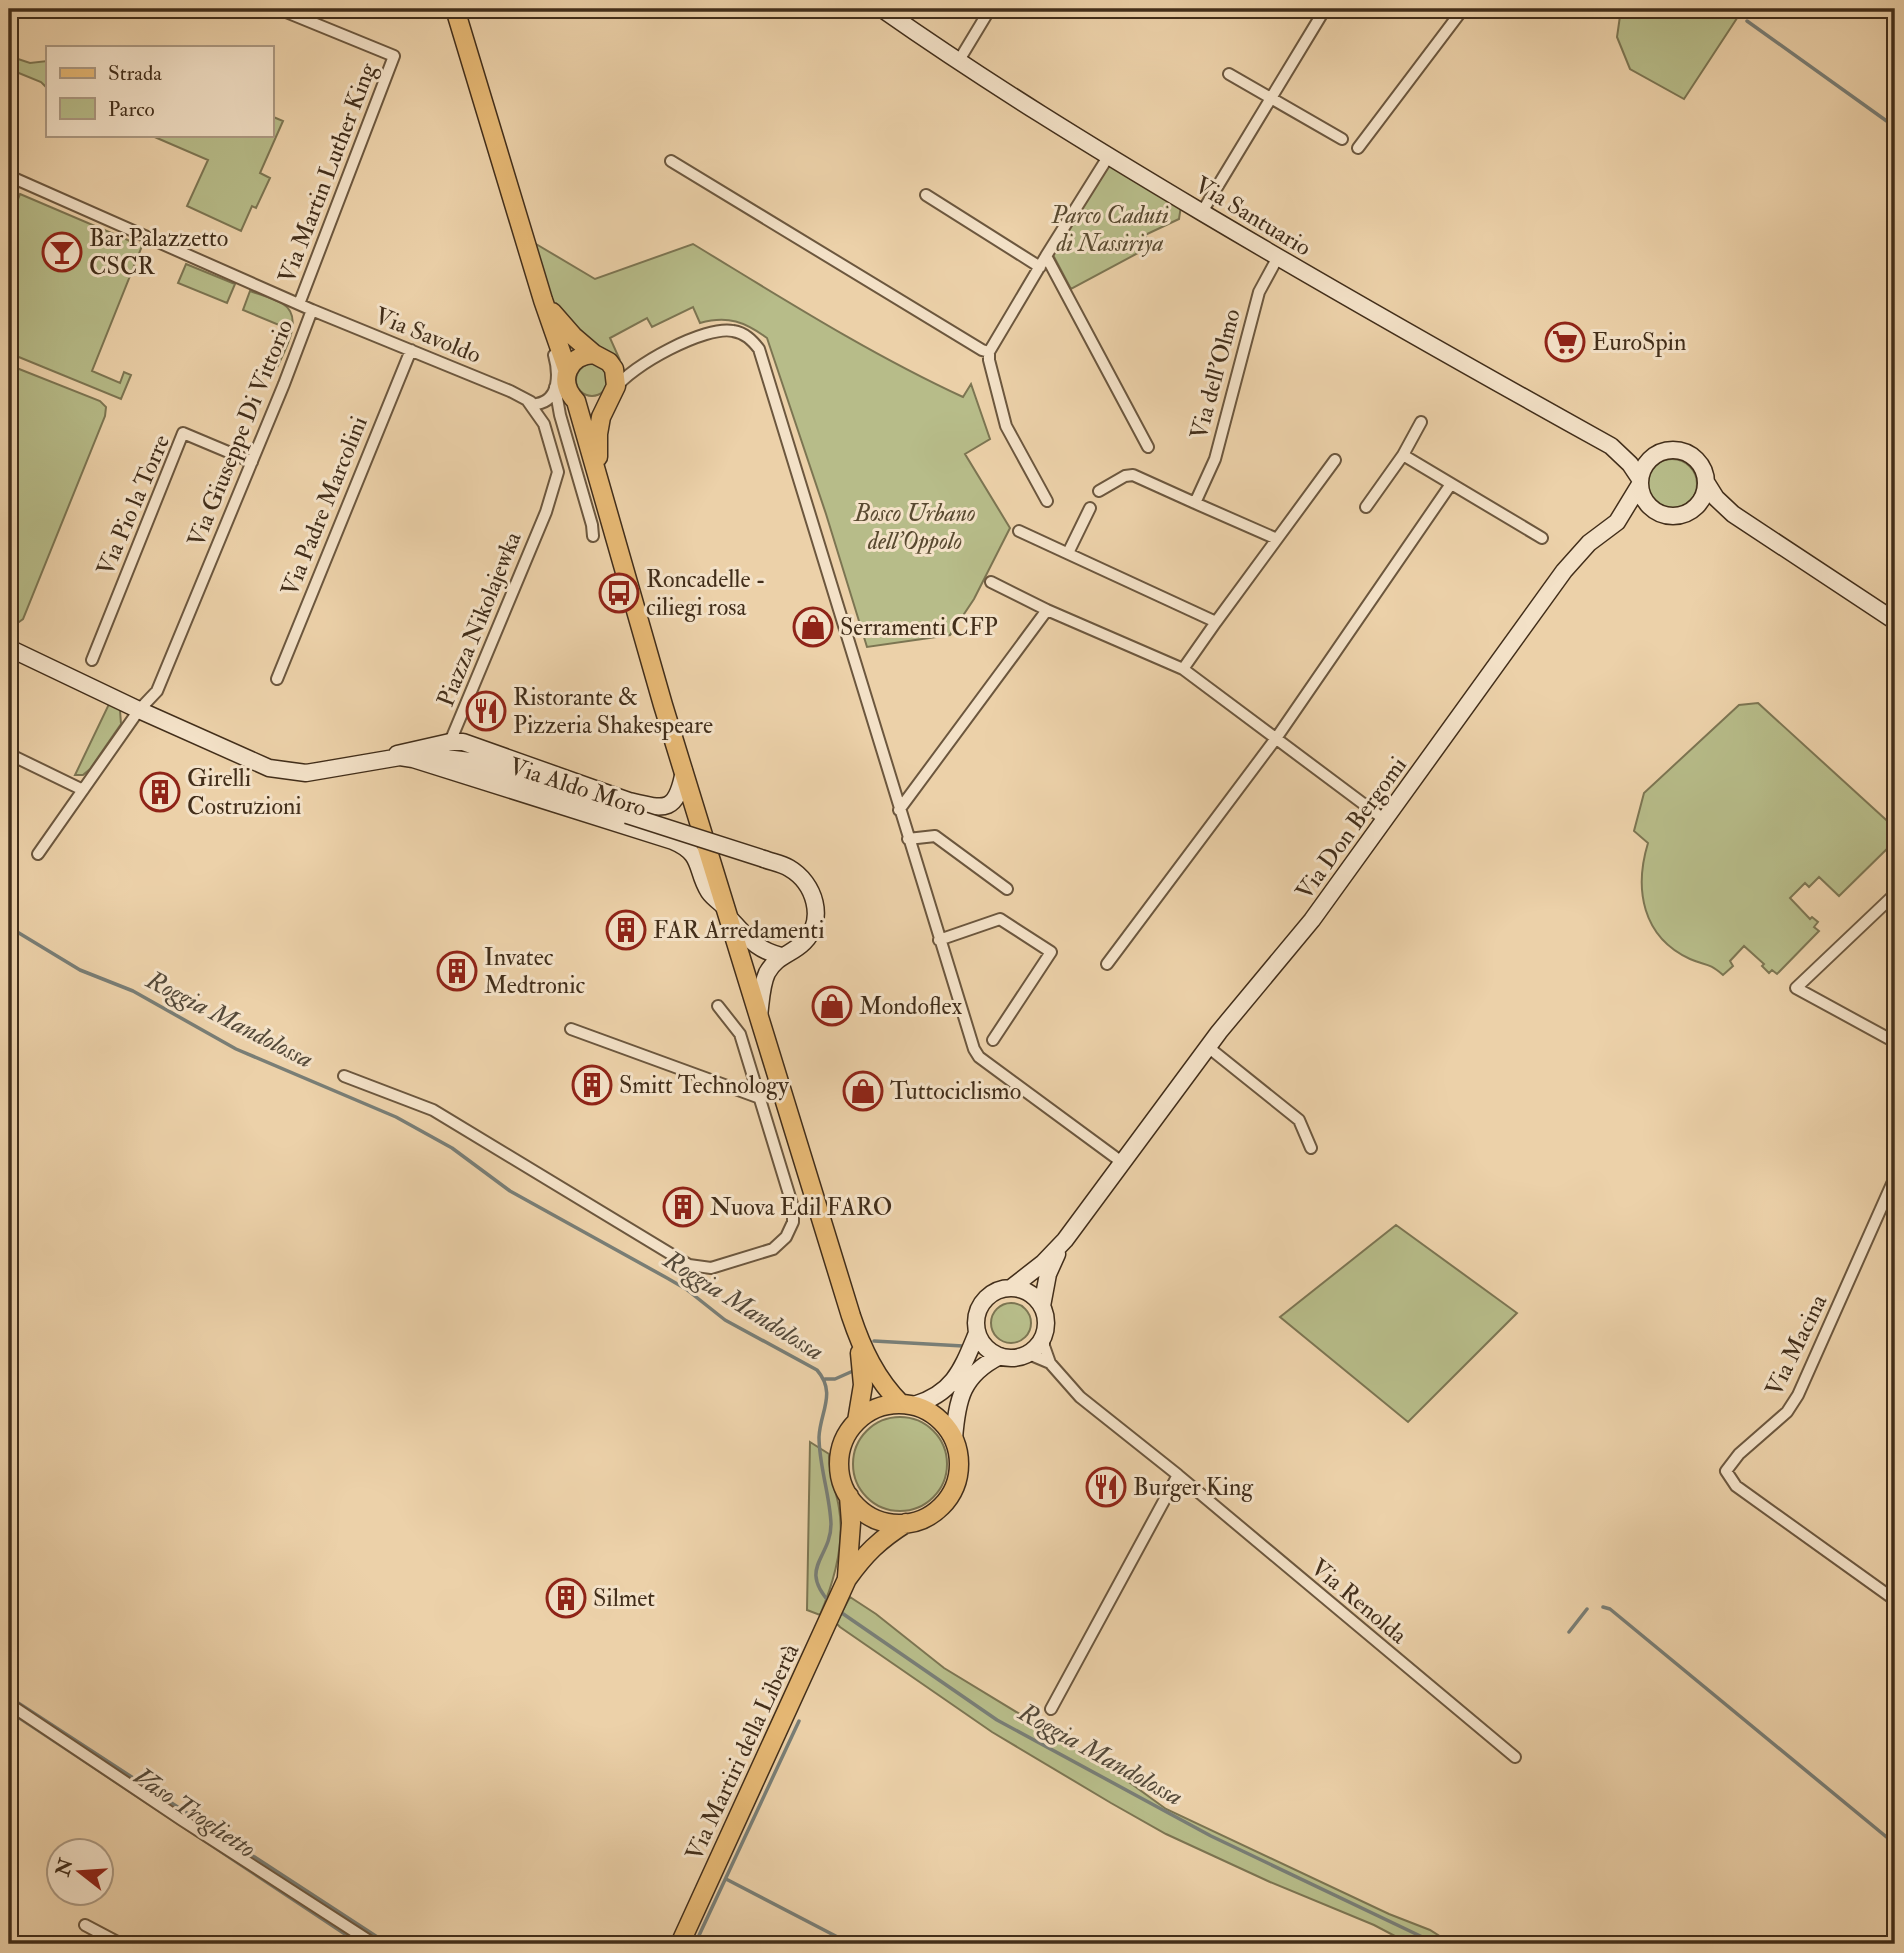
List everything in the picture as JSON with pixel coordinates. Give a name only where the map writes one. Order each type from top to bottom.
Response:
[{"type":"main road","points":[[455,9],[540,292],[568,369],[566,386],[576,401],[611,528],[850,1316],[878,1377],[907,1405]]},
{"type":"main road","points":[[540,292],[565,328],[610,362],[617,377],[601,417],[597,475]]},
{"type":"main road","points":[[568,369],[578,357],[598,355]]},
{"type":"main road","points":[[576,401],[597,405],[611,396]]},
{"type":"main road","name":"Via Martiri della Libertà","points":[[843,1586],[851,1523],[849,1496],[842,1482],[840,1465],[841,1449],[857,1421],[863,1385],[858,1336]]},
{"type":"main road","points":[[857,1421],[877,1408],[907,1405],[924,1409],[942,1421],[954,1439]]},
{"type":"main road","name":"Via Martiri della Libertà","points":[[680,1944],[843,1586],[863,1556],[881,1538],[906,1523],[932,1514],[951,1493],[959,1467],[954,1439]]},
{"type":"main road","points":[[849,1496],[868,1515],[880,1520],[906,1523]]},
{"type":"street","name":"Via Martin Luther King","points":[[279,9],[394,57],[299,304]]},
{"type":"street","name":"Via Santuario","points":[[882,9],[958,62],[1108,157],[1611,446],[1630,464],[1640,483]]},
{"type":"street","points":[[958,62],[990,9]]},
{"type":"street","points":[[1202,212],[1325,9]]},
{"type":"street","points":[[1357,148],[1463,9]]},
{"type":"street","points":[[1229,74],[1342,139]]},
{"type":"street","points":[[1047,500],[1006,426],[989,352],[1108,157]]},
{"type":"street","points":[[671,161],[989,352]]},
{"type":"street","name":"Via Giuseppe Di Vittorio","points":[[9,176],[312,310],[253,462],[158,691],[139,710],[38,854]]},
{"type":"street","points":[[926,195],[1043,262],[1148,447]]},
{"type":"street","name":"Via dell'Olmo","points":[[1195,503],[1218,449],[1259,292],[1278,257]]},
{"type":"street","points":[[540,292],[543,316],[557,367],[555,387],[560,415],[593,536]]},
{"type":"street","name":"Via Savoldo","points":[[312,310],[532,402]]},
{"type":"street","points":[[611,396],[621,380],[643,363],[709,333],[733,331],[751,340],[759,349],[970,1038],[979,1057],[1123,1163]]},
{"type":"street","name":"Via Padre Marcolini","points":[[277,678],[411,350]]},
{"type":"street","points":[[598,355],[614,362],[643,363]]},
{"type":"street","points":[[532,402],[549,399],[555,387]]},
{"type":"street","name":"Piazza Nikolajewka","points":[[446,756],[546,512],[558,471],[544,424],[532,402]]},
{"type":"street","points":[[1366,507],[1403,455],[1421,422]]},
{"type":"street","name":"Via Pio la Torre","points":[[92,660],[183,433],[253,462]]},
{"type":"street","name":"Via Santuario","points":[[1611,446],[1639,453],[1658,453]]},
{"type":"street","points":[[1668,449],[1680,450],[1699,461],[1706,482],[1705,492],[1694,509],[1683,515],[1671,516],[1650,507],[1643,497],[1640,483],[1642,468],[1649,459],[1668,449]]},
{"type":"street","points":[[1403,455],[1542,538]]},
{"type":"street","points":[[1182,669],[1335,460]]},
{"type":"street","points":[[1099,491],[1125,476],[1133,475],[1277,539]]},
{"type":"street","points":[[1706,482],[1716,498],[1733,514],[1895,621]]},
{"type":"street","name":"Via Don Bergomi","points":[[1617,522],[1640,483]]},
{"type":"street","points":[[1108,964],[1277,737],[1451,484]]},
{"type":"street","points":[[1069,553],[1090,508]]},
{"type":"street","points":[[1694,509],[1733,514]]},
{"type":"street","name":"Via Don Bergomi","points":[[977,1333],[976,1320],[982,1304],[995,1292],[1012,1288],[1044,1263],[1065,1240],[1208,1047],[1312,920],[1564,571],[1589,543],[1617,522],[1659,513]]},
{"type":"street","points":[[1019,531],[1216,622]]},
{"type":"street","points":[[991,582],[1047,610],[1182,669],[1277,737],[1385,820]]},
{"type":"street","points":[[899,810],[1047,610]]},
{"type":"street","name":"Via Aldo Moro","points":[[9,648],[269,768],[306,773],[386,758],[446,756],[463,742],[629,801],[657,808],[676,798],[684,771]]},
{"type":"street","points":[[10,756],[83,790]]},
{"type":"street","points":[[446,756],[470,761],[544,788],[788,867],[805,881],[813,897],[817,915],[813,930],[793,951],[781,956],[767,974],[762,989],[761,1023],[740,1034]]},
{"type":"street","name":"Via Aldo Moro","points":[[386,758],[446,756],[463,774],[680,844],[700,865],[709,892],[756,946],[764,952],[781,956]]},
{"type":"street","points":[[463,774],[544,788]]},
{"type":"street","points":[[908,839],[935,836],[1007,888]]},
{"type":"street","points":[[1895,894],[1796,988],[1895,1042]]},
{"type":"street","points":[[939,940],[1000,919],[1051,952],[993,1041]]},
{"type":"street","points":[[344,1076],[433,1110],[689,1265],[710,1268],[773,1249],[786,1237],[793,1222],[793,1207],[740,1034],[718,1006]]},
{"type":"street","points":[[571,1029],[760,1098]]},
{"type":"street","points":[[1208,1047],[1299,1120],[1311,1148]]},
{"type":"street","name":"Via Macina","points":[[1895,1177],[1798,1395],[1787,1412],[1739,1454],[1726,1471],[1736,1486],[1895,1600]]},
{"type":"street","name":"Via Don Bergomi","points":[[1044,1336],[1046,1321],[1042,1306],[1048,1275],[1065,1240]]},
{"type":"street","points":[[1012,1288],[1024,1290],[1042,1306]]},
{"type":"street","points":[[977,1333],[982,1343],[1000,1356],[1008,1358],[1031,1355],[1050,1363]]},
{"type":"street","points":[[907,1405],[932,1400],[950,1384],[969,1354],[977,1333]]},
{"type":"street","points":[[1024,1356],[1036,1348],[1044,1336]]},
{"type":"street","name":"Via Renolda","points":[[1044,1336],[1044,1346],[1050,1363],[1080,1397],[1178,1475],[1515,1757]]},
{"type":"street","points":[[954,1439],[956,1414],[965,1385],[975,1372],[1000,1356]]},
{"type":"street","points":[[1051,1710],[1178,1475]]},
{"type":"street","points":[[9,1704],[374,1944]]},
{"type":"street","points":[[85,1924],[121,1944]]},
{"type":"green space","points":[[1621,9],[1743,9],[1684,99],[1630,69],[1617,37]]},
{"type":"green space","points":[[9,56],[30,63],[46,61],[46,87],[41,82],[9,69]]},
{"type":"green space","points":[[273,117],[283,121],[260,173],[270,178],[256,208],[252,206],[241,231],[187,206],[208,160],[152,136],[273,136]]},
{"type":"green space","name":"Parco Caduti di Nassiriya","points":[[1109,164],[1181,206],[1179,219],[1145,235],[1151,246],[1071,289],[1052,253]]},
{"type":"green space","points":[[20,194],[142,246],[92,371],[120,383],[124,372],[131,375],[121,399],[9,353],[9,221]]},
{"type":"green space","name":"Bosco Urbano dell'Oppolo","points":[[536,244],[595,279],[693,244],[826,324],[928,380],[963,397],[971,384],[990,439],[965,454],[1010,528],[974,599],[950,635],[867,647],[767,338],[751,328],[728,320],[700,323],[693,307],[652,327],[647,318],[610,338],[619,358],[580,334],[555,308],[544,282],[534,247]]},
{"type":"green space","points":[[186,264],[235,284],[227,303],[178,283]]},
{"type":"green space","points":[[250,291],[271,298],[290,310],[290,337],[275,372],[267,369],[284,327],[243,310]]},
{"type":"green space","points":[[592,364],[603,369],[608,380],[603,391],[592,396],[581,391],[576,380],[581,369]]},
{"type":"green space","points":[[9,365],[100,401],[106,407],[105,416],[23,619],[19,622],[9,619]]},
{"type":"green space","points":[[1672,459],[1689,467],[1697,484],[1689,501],[1672,509],[1655,501],[1647,484],[1655,467]]},
{"type":"green space","points":[[110,702],[120,710],[121,724],[90,769],[83,775],[75,775]]},
{"type":"green space","points":[[1758,703],[1895,828],[1895,841],[1839,896],[1819,877],[1809,887],[1805,883],[1790,898],[1810,919],[1812,917],[1818,922],[1814,927],[1819,931],[1777,974],[1772,970],[1769,973],[1762,966],[1764,964],[1744,946],[1730,961],[1733,966],[1723,975],[1710,966],[1674,950],[1652,925],[1642,894],[1648,843],[1634,831],[1644,793],[1739,705]]},
{"type":"green space","points":[[1396,1225],[1517,1313],[1408,1422],[1280,1317]]},
{"type":"green space","points":[[1011,1303],[1025,1309],[1031,1323],[1025,1337],[1011,1343],[997,1337],[991,1323],[997,1309]]},
{"type":"green space","points":[[900,1417],[918,1421],[933,1431],[943,1446],[947,1464],[943,1482],[933,1497],[918,1507],[900,1511],[882,1507],[867,1497],[857,1482],[853,1464],[857,1446],[867,1431],[882,1421]]},
{"type":"green space","points":[[810,1442],[829,1454],[841,1535],[830,1589],[820,1615],[807,1610]]},
{"type":"green space","points":[[850,1597],[876,1614],[944,1668],[1115,1772],[1166,1809],[1389,1914],[1430,1930],[1452,1944],[1410,1944],[1374,1925],[1270,1882],[1166,1834],[1111,1803],[992,1732],[840,1627],[836,1623]]},
{"type":"waterway","points":[[1732,9],[1738,13]]},
{"type":"waterway","points":[[1747,21],[1895,127]]},
{"type":"waterway","name":"Roggia Mandolossa","points":[[9,927],[80,970],[133,991],[236,1049],[396,1117],[452,1148],[510,1191],[686,1289],[725,1320],[817,1370],[823,1378],[827,1395],[819,1437],[831,1524],[830,1536],[816,1572],[821,1591],[831,1604]]},
{"type":"waterway","points":[[874,1341],[963,1346]]},
{"type":"waterway","points":[[825,1379],[835,1379],[853,1371]]},
{"type":"waterway","points":[[1603,1607],[1610,1609],[1895,1844]]},
{"type":"waterway","points":[[1569,1632],[1587,1609]]},
{"type":"waterway","name":"Roggia Mandolossa","points":[[839,1611],[997,1720],[1211,1836],[1437,1944]]},
{"type":"waterway","points":[[9,1697],[388,1944]]},
{"type":"waterway","name":"Vaso Troglietto","points":[[9,1711],[360,1944]]},
{"type":"waterway","points":[[695,1944],[799,1721]]},
{"type":"waterway","points":[[726,1879],[851,1944]]},
{"type":"place","name":"Bar Palazzetto CSCR","points":[[62,252]]},
{"type":"place","name":"EuroSpin","points":[[1565,342]]},
{"type":"place","name":"Roncadelle - ciliegi rosa","points":[[619,593]]},
{"type":"place","name":"Serramenti CFP","points":[[813,627]]},
{"type":"place","name":"Ristorante & Pizzeria Shakespeare","points":[[486,711]]},
{"type":"place","name":"Girelli Costruzioni","points":[[160,792]]},
{"type":"place","name":"FAR Arredamenti","points":[[626,930]]},
{"type":"place","name":"Invatec Medtronic","points":[[457,971]]},
{"type":"place","name":"Mondoflex","points":[[832,1006]]},
{"type":"place","name":"Smitt Technology","points":[[592,1085]]},
{"type":"place","name":"Tuttociclismo","points":[[863,1091]]},
{"type":"place","name":"Nuova Edil FARO","points":[[683,1207]]},
{"type":"place","name":"Burger King","points":[[1106,1487]]},
{"type":"place","name":"Silmet","points":[[566,1598]]}]
